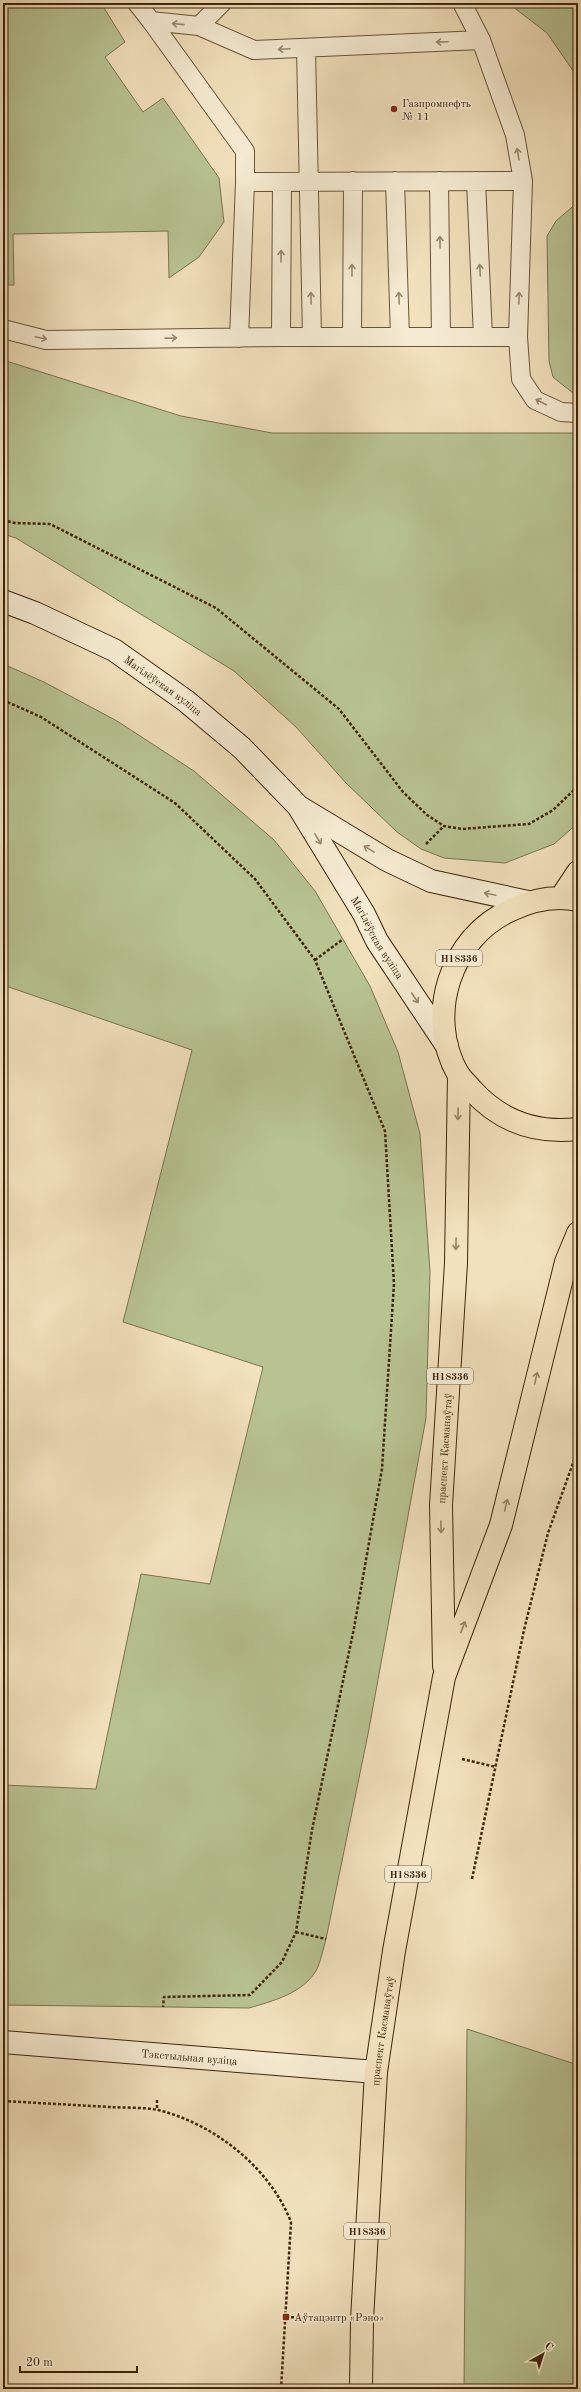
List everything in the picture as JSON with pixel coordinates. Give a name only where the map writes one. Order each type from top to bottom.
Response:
[{"type":"main road","name":"праспект Касманаўтаў","points":[[444,1677],[441,1505],[456,1263],[458,1075],[447,1046],[443,1010],[450,974],[468,942],[495,917],[528,902],[570,898],[578,872]]},
{"type":"main road","name":"праспект Касманаўтаў","points":[[458,1075],[487,1106],[519,1124],[555,1131],[578,1129]]},
{"type":"main road","name":"праспект Касманаўтаў","points":[[361,2389],[362,2320],[376,2072],[394,1951],[444,1677],[501,1525],[566,1262],[578,1234]]},
{"type":"street","name":"Магілёўская вуліца","points":[[3,601],[35,613],[114,650],[186,700],[242,748],[298,806],[364,914],[377,941],[447,1046]]},
{"type":"street","name":"Магілёўская вуліца","points":[[298,806],[387,860],[431,881],[528,902]]},
{"type":"street","name":"Тэкстыльная вуліца","points":[[3,2042],[376,2072]]},
{"type":"lane","points":[[138,3],[244,151],[245,182],[239,338]]},
{"type":"lane","points":[[199,26],[222,3]]},
{"type":"lane","points":[[462,3],[481,40],[515,135],[523,181],[518,337],[521,380],[535,400],[561,412],[578,413]]},
{"type":"lane","points":[[151,21],[199,26],[254,50],[481,40]]},
{"type":"lane","points":[[306,48],[310,181],[312,337]]},
{"type":"lane","points":[[352,337],[353,181]]},
{"type":"lane","points":[[395,181],[400,337]]},
{"type":"lane","points":[[439,181],[441,337]]},
{"type":"lane","points":[[476,181],[483,337]]},
{"type":"lane","points":[[245,182],[523,181]]},
{"type":"lane","points":[[281,336],[282,182]]},
{"type":"lane","points":[[3,329],[46,340],[239,338],[281,336],[518,337]]},
{"type":"path","points":[[3,520],[15,523],[50,524],[216,608],[339,709],[403,792],[427,815],[444,826],[462,829],[529,824],[553,810],[576,790],[578,781]]},
{"type":"path","points":[[3,700],[41,718],[175,803],[255,879],[315,960],[385,1131],[394,1284],[382,1469],[354,1628],[312,1830],[296,1932],[282,1962],[250,1995],[164,1997],[163,2007]]},
{"type":"path","points":[[421,849],[444,826]]},
{"type":"path","points":[[315,960],[343,939]]},
{"type":"path","points":[[472,1879],[524,1630],[548,1534],[578,1449]]},
{"type":"path","points":[[296,1932],[326,1939]]},
{"type":"path","points":[[157,2100],[157,2110]]},
{"type":"path","points":[[3,2101],[157,2110],[188,2120],[229,2143],[263,2176],[283,2202],[291,2222],[282,2389]]},
{"type":"path","points":[[286,2317],[362,2320]]},
{"type":"green space","points":[[3,3],[101,3],[125,42],[105,57],[143,112],[163,98],[219,178],[224,222],[199,257],[169,278],[168,231],[13,234],[14,285],[3,285]]},
{"type":"green space","points":[[508,3],[578,3],[578,78],[547,33]]},
{"type":"green space","points":[[578,202],[578,394],[573,393],[553,377],[549,361],[547,236],[556,221]]},
{"type":"green space","points":[[3,360],[181,416],[272,433],[578,433],[578,823],[554,844],[505,863],[444,858],[421,849],[397,832],[346,783],[296,727],[234,671],[16,538],[3,534]]},
{"type":"green space","points":[[3,664],[44,682],[117,721],[194,771],[274,840],[315,891],[370,986],[398,1052],[420,1134],[430,1271],[426,1418],[368,1734],[326,1939],[317,1969],[304,1984],[296,1990],[278,1999],[249,2008],[3,2005],[3,1785],[96,1789],[141,1574],[210,1584],[263,1367],[123,1322],[192,1050],[3,985]]},
{"type":"green space","points":[[467,2029],[578,2065],[578,2389],[464,2389]]},
{"type":"place","name":"Газпромнефть № 11","points":[[394,109]]},
{"type":"place","name":"Аўтацэнтр «Рэно»","points":[[286,2317]]}]
